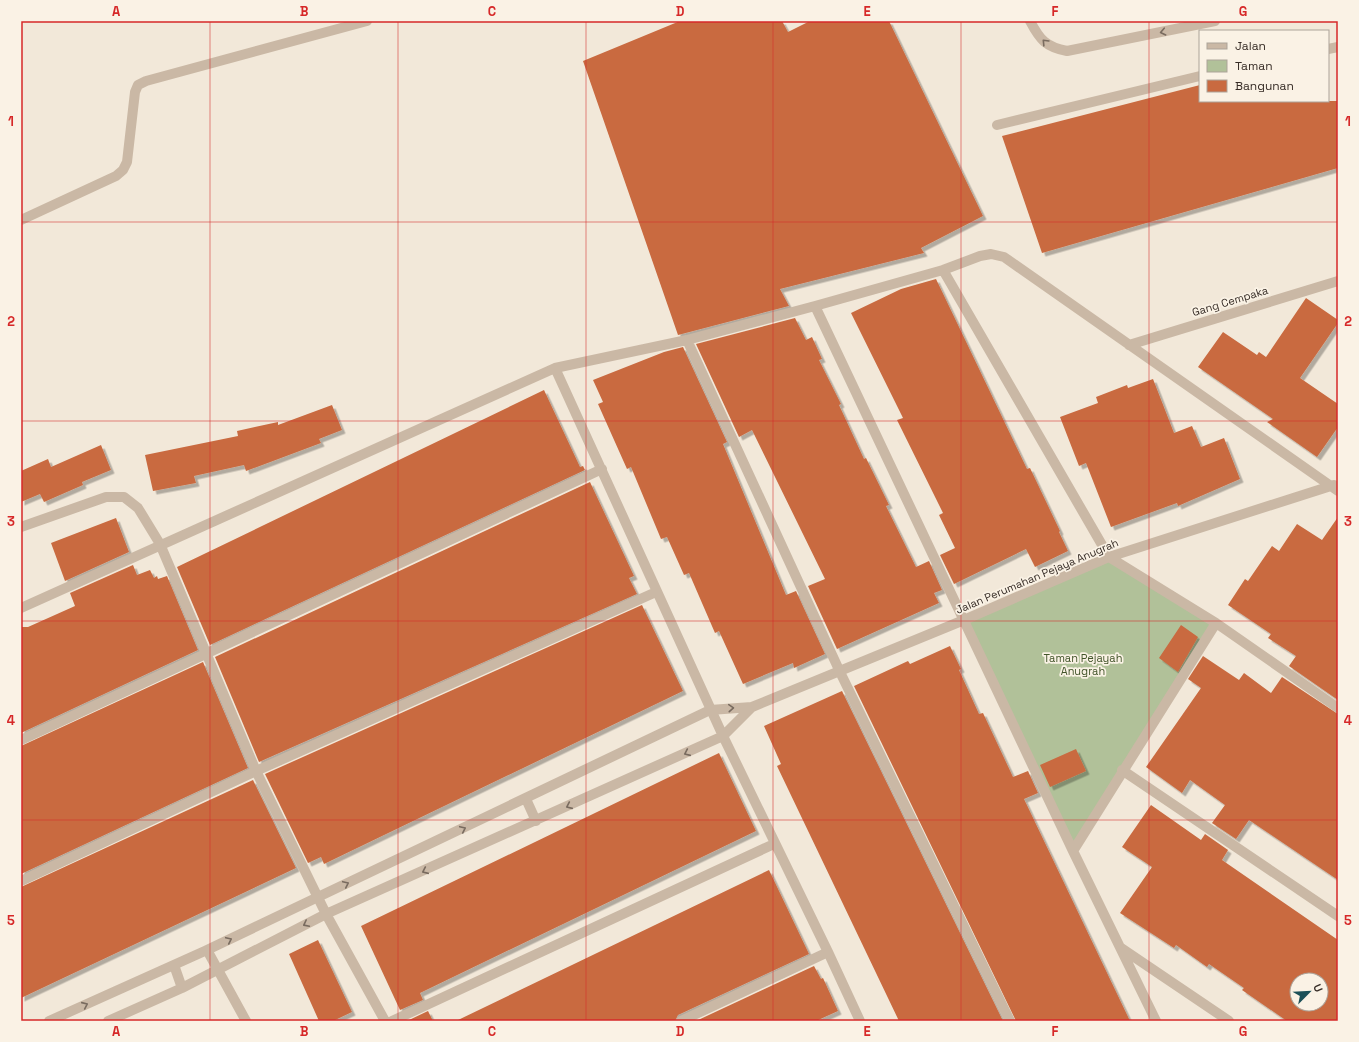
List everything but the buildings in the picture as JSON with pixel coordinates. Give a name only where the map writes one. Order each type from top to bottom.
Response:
[{"type":"street","points":[[21,220],[116,176],[123,170],[126,162],[135,92],[138,84],[367,21]]},
{"type":"street","points":[[1030,21],[1043,42],[1051,47],[1067,51],[1215,21]]},
{"type":"street","points":[[997,125],[1199,76]]},
{"type":"street","points":[[21,608],[160,544],[555,368],[687,340],[943,270],[980,256],[991,254],[1004,258],[1336,487]]},
{"type":"street","points":[[943,270],[1109,557],[1216,623],[1338,708]]},
{"type":"street","name":"Gang Cempaka","points":[[1129,345],[1338,281]]},
{"type":"street","points":[[815,306],[1073,851],[1156,1021]]},
{"type":"street","points":[[687,340],[840,672],[1010,1021]]},
{"type":"street","points":[[555,368],[710,710],[860,1021]]},
{"type":"street","points":[[21,740],[602,469]]},
{"type":"street","name":"Jalan Perumahan Pejaya Anugrah","points":[[710,710],[752,707],[964,620],[1109,557],[1336,487]]},
{"type":"street","points":[[21,528],[106,497],[124,497],[138,508],[160,544],[256,771],[326,914],[385,1021]]},
{"type":"street","points":[[21,881],[256,771],[656,592]]},
{"type":"street","points":[[1073,851],[1122,770],[1216,623]]},
{"type":"street","name":"Jalan Perumahan Pejaya Anugrah","points":[[723,736],[752,707]]},
{"type":"street","points":[[49,1021],[61,1019],[526,799],[710,710]]},
{"type":"street","points":[[108,1021],[182,988],[326,914],[723,736]]},
{"type":"street","points":[[1122,770],[1338,916]]},
{"type":"street","points":[[526,799],[536,821]]},
{"type":"street","points":[[392,1021],[774,844]]},
{"type":"street","points":[[1120,947],[1229,1021]]},
{"type":"street","points":[[207,950],[246,1021]]},
{"type":"street","points":[[680,1021],[828,952]]},
{"type":"street","points":[[174,965],[182,988]]},
{"type":"green space","name":"Taman Pejayah Anugrah","points":[[1109,557],[1216,623],[1073,851],[964,620]]}]
